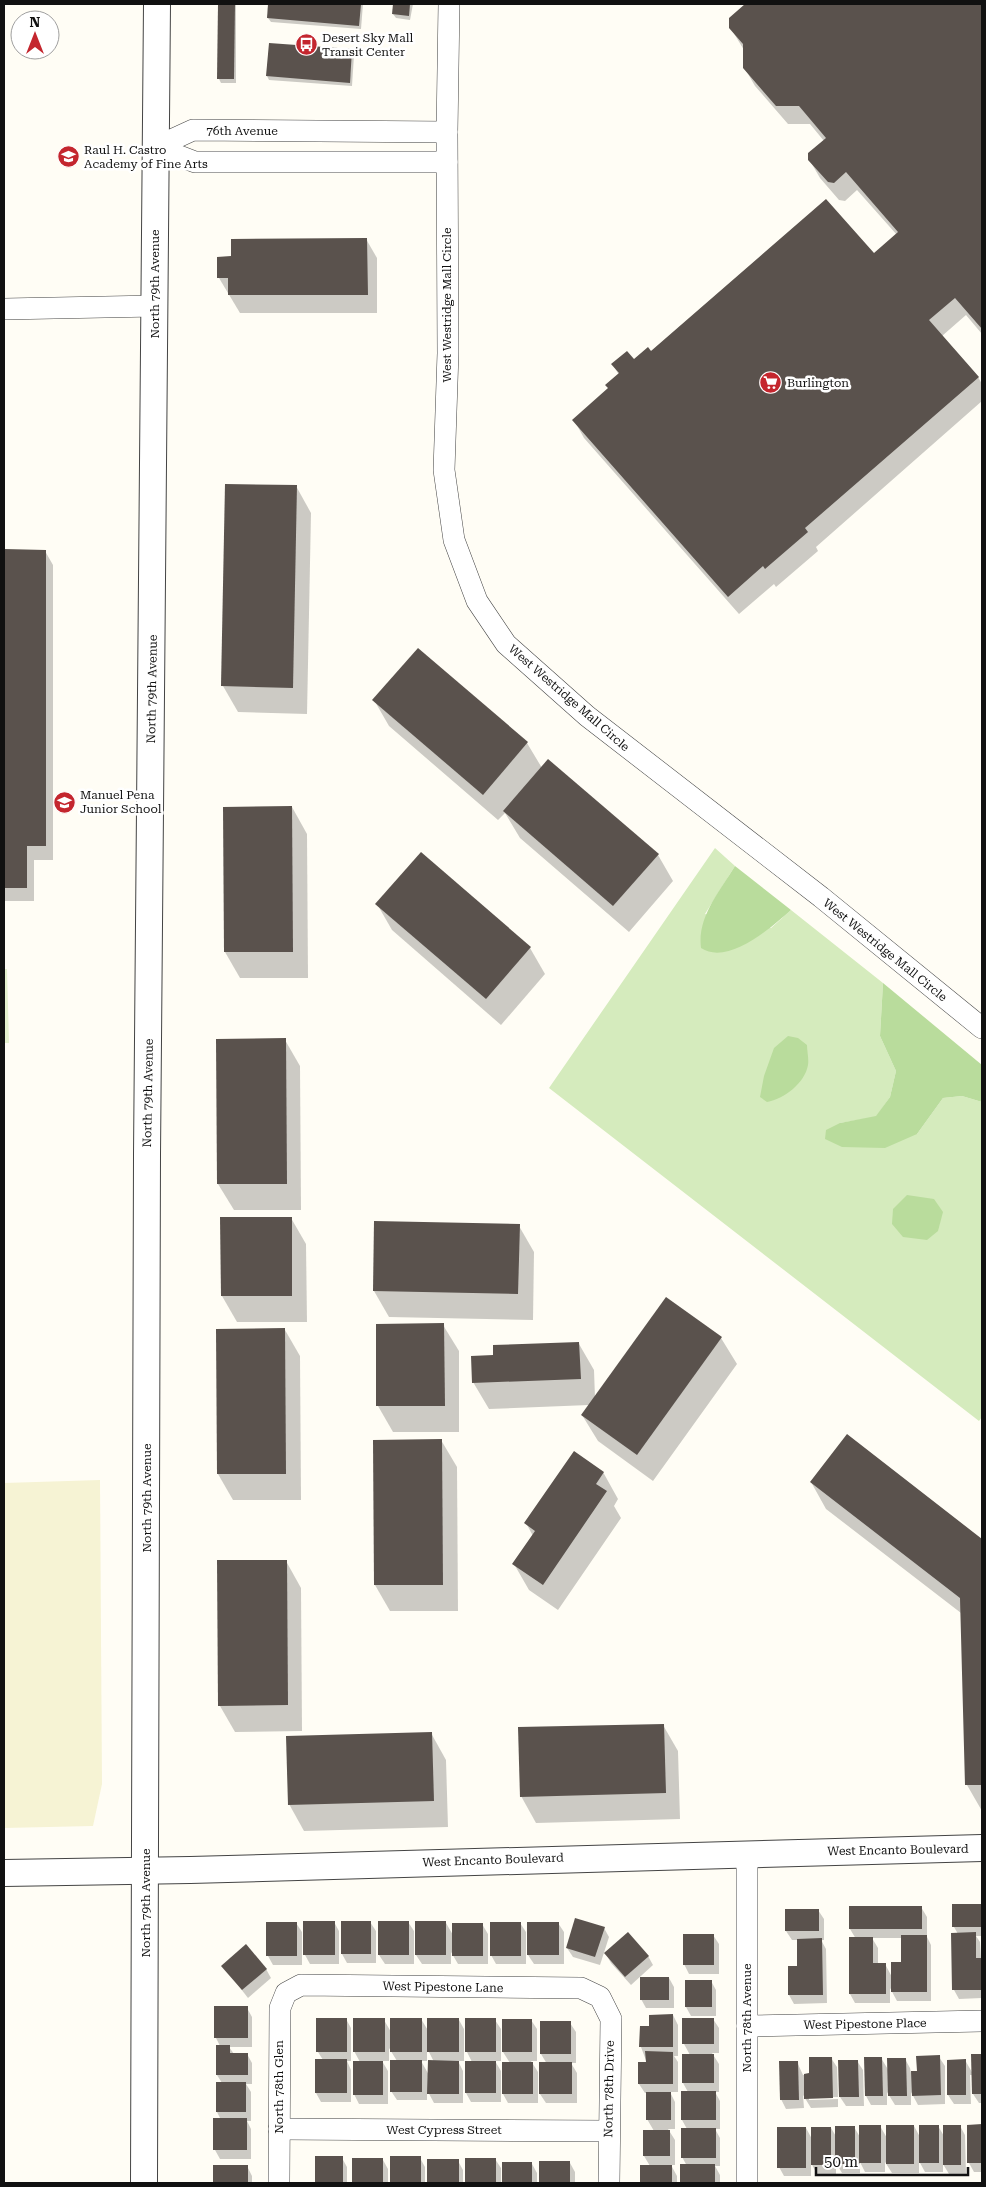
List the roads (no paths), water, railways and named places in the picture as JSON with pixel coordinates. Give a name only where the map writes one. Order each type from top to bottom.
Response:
[{"type":"street","name":"North 79th Avenue","points":[[144,2183],[147,1155],[157,4]]},
{"type":"street","name":"West Westridge Mall Circle","points":[[450,4],[447,148],[448,352],[444,470],[454,540],[477,601],[506,644],[587,716],[821,897],[982,1028]]},
{"type":"street","name":"76th Avenue","points":[[156,147],[193,130],[447,148]]},
{"type":"street","points":[[156,147],[195,162],[447,148]]},
{"type":"street","points":[[4,309],[155,306]]},
{"type":"street","name":"West Encanto Boulevard","points":[[4,1873],[982,1848]]},
{"type":"street","name":"North 78th Avenue","points":[[747,1853],[747,2183]]},
{"type":"street","name":"West Pipestone Lane","points":[[286,1993],[301,1985],[581,1988],[600,1997]]},
{"type":"street","name":"North 78th Glen","points":[[279,2183],[280,2008],[286,1993]]},
{"type":"street","name":"North 78th Drive","points":[[600,1997],[611,2019],[608,2183]]},
{"type":"street","name":"West Pipestone Place","points":[[747,2026],[982,2022]]},
{"type":"street","name":"West Cypress Street","points":[[279,2129],[609,2131]]},
{"type":"place","name":"Desert Sky Mall Transit Center","points":[[306,45]]},
{"type":"place","name":"Raul H. Castro Academy of Fine Arts","points":[[68,157]]},
{"type":"place","name":"Burlington","points":[[771,383]]},
{"type":"place","name":"Manuel Pena Junior School","points":[[64,802]]}]
